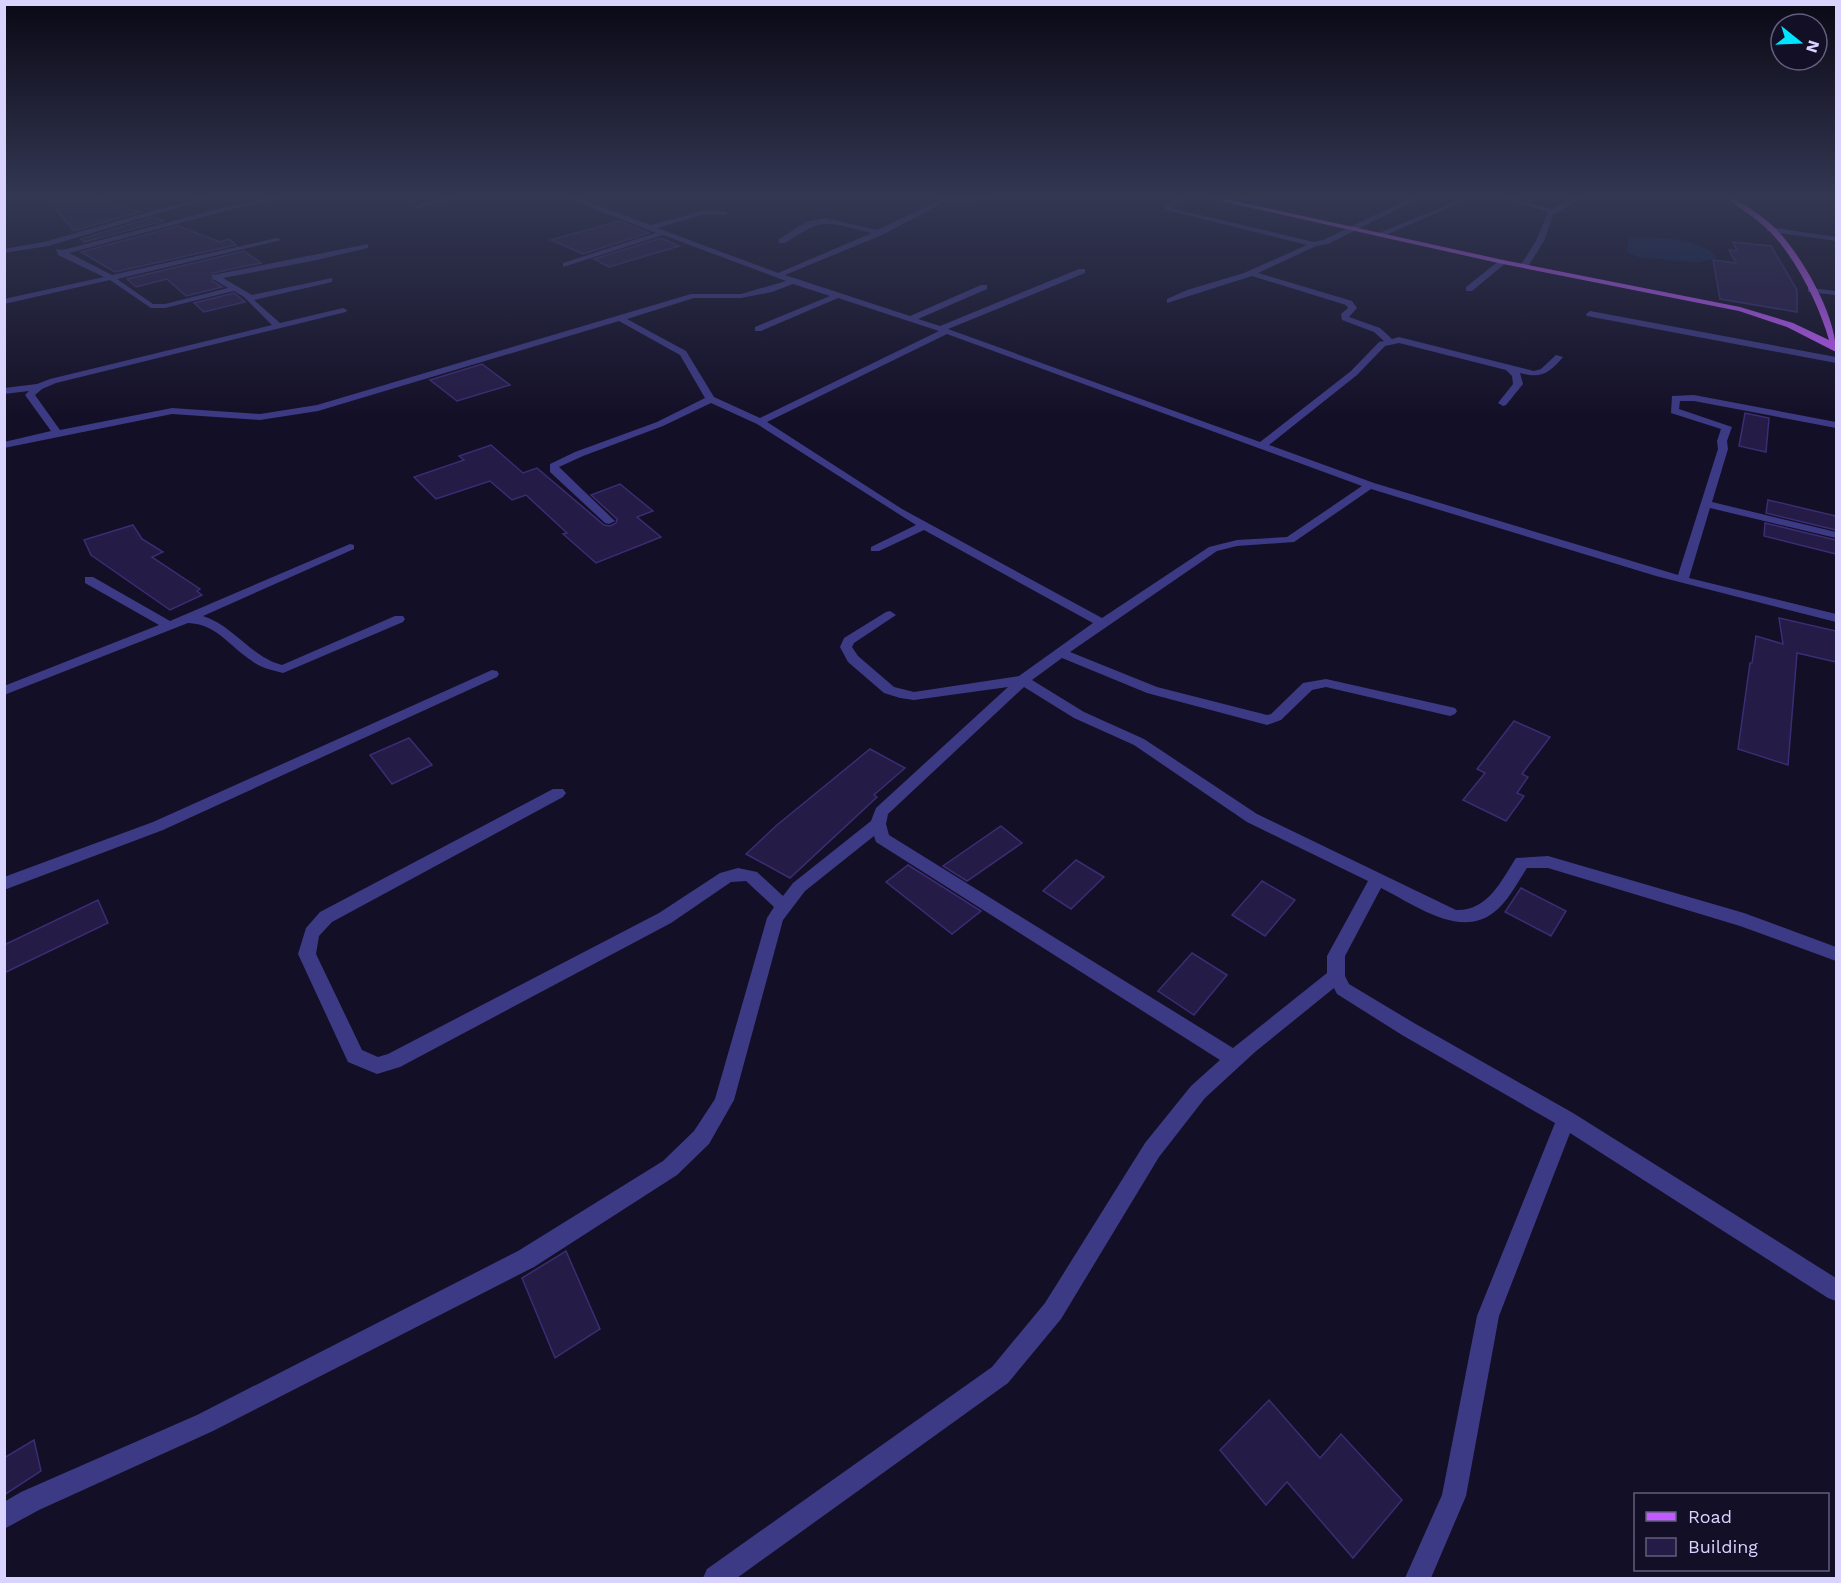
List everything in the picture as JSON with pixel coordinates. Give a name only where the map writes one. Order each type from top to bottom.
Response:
[{"type":"main road","points":[[1543,270],[1740,309],[1783,322],[1836,348]]},
{"type":"main road","points":[[1799,270],[1831,329],[1836,348]]},
{"type":"street","points":[[96,270],[110,277],[151,306],[165,306],[233,289]]},
{"type":"street","points":[[4,302],[142,270]]},
{"type":"street","points":[[252,270],[216,278],[247,298],[279,326]]},
{"type":"street","points":[[765,270],[943,330],[1370,485],[1636,568],[1770,604],[1836,618]]},
{"type":"street","points":[[779,275],[791,270]]},
{"type":"street","points":[[1170,301],[1258,270]]},
{"type":"street","points":[[1469,289],[1493,270]]},
{"type":"street","points":[[760,422],[943,330],[1082,271]]},
{"type":"street","points":[[1251,273],[1350,303],[1353,308],[1345,315],[1345,318],[1377,330],[1389,340]]},
{"type":"street","points":[[247,298],[263,297],[329,280]]},
{"type":"street","points":[[4,446],[57,433],[172,411],[260,417],[297,412],[618,317],[694,297],[741,296],[769,290],[793,281]]},
{"type":"street","points":[[910,319],[984,287]]},
{"type":"street","points":[[1811,290],[1836,292]]},
{"type":"street","points":[[758,329],[838,295]]},
{"type":"street","points":[[4,391],[39,387],[53,381],[343,310]]},
{"type":"street","points":[[1590,314],[1836,360]]},
{"type":"street","points":[[618,317],[683,353],[711,399],[760,422],[925,525],[1102,623]]},
{"type":"street","points":[[1261,446],[1354,374],[1382,344],[1389,340],[1399,340],[1534,374],[1544,371],[1559,357]]},
{"type":"street","points":[[1503,403],[1518,384],[1517,375],[1510,369]]},
{"type":"street","points":[[39,387],[30,395],[57,433]]},
{"type":"street","points":[[1682,580],[1723,449],[1722,441],[1726,427],[1674,411],[1675,398],[1694,398],[1836,425]]},
{"type":"street","points":[[609,521],[554,470],[554,466],[579,454],[660,424],[711,399]]},
{"type":"street","points":[[1234,1059],[882,838],[878,824],[880,812],[1023,680],[1102,623],[1213,549],[1237,543],[1290,540],[1370,485]]},
{"type":"street","points":[[1706,504],[1836,535]]},
{"type":"street","points":[[875,549],[925,525]]},
{"type":"street","points":[[4,691],[186,619],[350,547]]},
{"type":"street","points":[[89,580],[168,625]]},
{"type":"street","points":[[890,615],[849,641],[846,647],[853,659],[889,690],[914,696],[1023,680],[1079,715],[1139,742],[1252,818],[1454,916],[1466,919],[1479,916],[1489,909],[1522,862],[1548,862],[1744,920],[1836,954]]},
{"type":"street","points":[[186,619],[207,619],[265,666],[283,669],[399,620]]},
{"type":"street","points":[[1060,653],[1152,690],[1267,720],[1276,717],[1314,683],[1326,683],[1450,711]]},
{"type":"street","points":[[4,884],[158,826],[492,674]]},
{"type":"street","points":[[558,793],[326,917],[314,927],[308,941],[307,954],[354,1056],[377,1066],[393,1061],[665,918],[726,877],[738,874],[751,876],[783,906]]},
{"type":"street","points":[[4,1517],[30,1501],[205,1422],[526,1259],[670,1168],[692,1150],[712,1126],[724,1100],[775,918],[800,887],[878,824]]},
{"type":"street","points":[[1377,879],[1336,956],[1336,976],[1343,989],[1408,1029],[1566,1119],[1836,1290]]},
{"type":"street","points":[[716,1578],[1000,1375],[1053,1311],[1152,1150],[1198,1092],[1234,1059],[1336,976]]},
{"type":"street","points":[[1418,1578],[1454,1496],[1488,1316],[1566,1119]]},
{"type":"building","points":[[165,270],[228,270],[213,273],[212,281],[222,287],[186,296],[167,279],[136,287],[127,279]]},
{"type":"building","points":[[1715,270],[1785,270],[1797,290],[1797,312],[1720,299]]},
{"type":"building","points":[[234,293],[245,302],[204,312],[194,303]]},
{"type":"building","points":[[482,364],[510,385],[457,401],[430,380]]},
{"type":"building","points":[[1745,413],[1769,418],[1766,452],[1739,446]]},
{"type":"building","points":[[491,445],[523,473],[537,468],[604,525],[610,526],[616,523],[617,519],[591,495],[620,484],[653,511],[637,517],[661,537],[596,563],[563,534],[567,533],[526,495],[512,500],[490,481],[436,499],[414,477],[464,460],[459,456]]},
{"type":"building","points":[[1768,500],[1836,516],[1836,530],[1766,513]]},
{"type":"building","points":[[1765,523],[1836,540],[1836,554],[1764,536]]},
{"type":"building","points":[[133,525],[142,539],[163,552],[152,557],[200,589],[197,591],[202,595],[170,610],[91,555],[84,540]]},
{"type":"building","points":[[1779,618],[1836,631],[1836,662],[1797,653],[1788,765],[1738,749],[1756,636],[1783,644]]},
{"type":"building","points":[[1514,721],[1550,737],[1522,774],[1528,777],[1517,793],[1524,796],[1506,821],[1463,800],[1485,773],[1477,769]]},
{"type":"building","points":[[409,738],[432,765],[392,784],[370,755]]},
{"type":"building","points":[[870,749],[905,768],[874,795],[877,797],[790,878],[746,854],[777,825]]},
{"type":"building","points":[[1001,826],[1022,843],[967,881],[943,866]]},
{"type":"building","points":[[1076,860],[1104,877],[1071,909],[1043,891]]},
{"type":"building","points":[[908,865],[981,911],[952,934],[886,882]]},
{"type":"building","points":[[1262,881],[1295,900],[1265,936],[1232,915]]},
{"type":"building","points":[[1521,888],[1566,911],[1551,936],[1505,912]]},
{"type":"building","points":[[98,900],[108,923],[4,973],[4,945]]},
{"type":"building","points":[[1192,953],[1227,975],[1194,1015],[1158,991]]},
{"type":"building","points":[[566,1251],[600,1329],[555,1358],[522,1278]]},
{"type":"building","points":[[1269,1400],[1320,1458],[1341,1434],[1402,1500],[1353,1558],[1287,1482],[1266,1505],[1220,1450]]},
{"type":"building","points":[[34,1440],[41,1471],[4,1495],[4,1458]]}]
